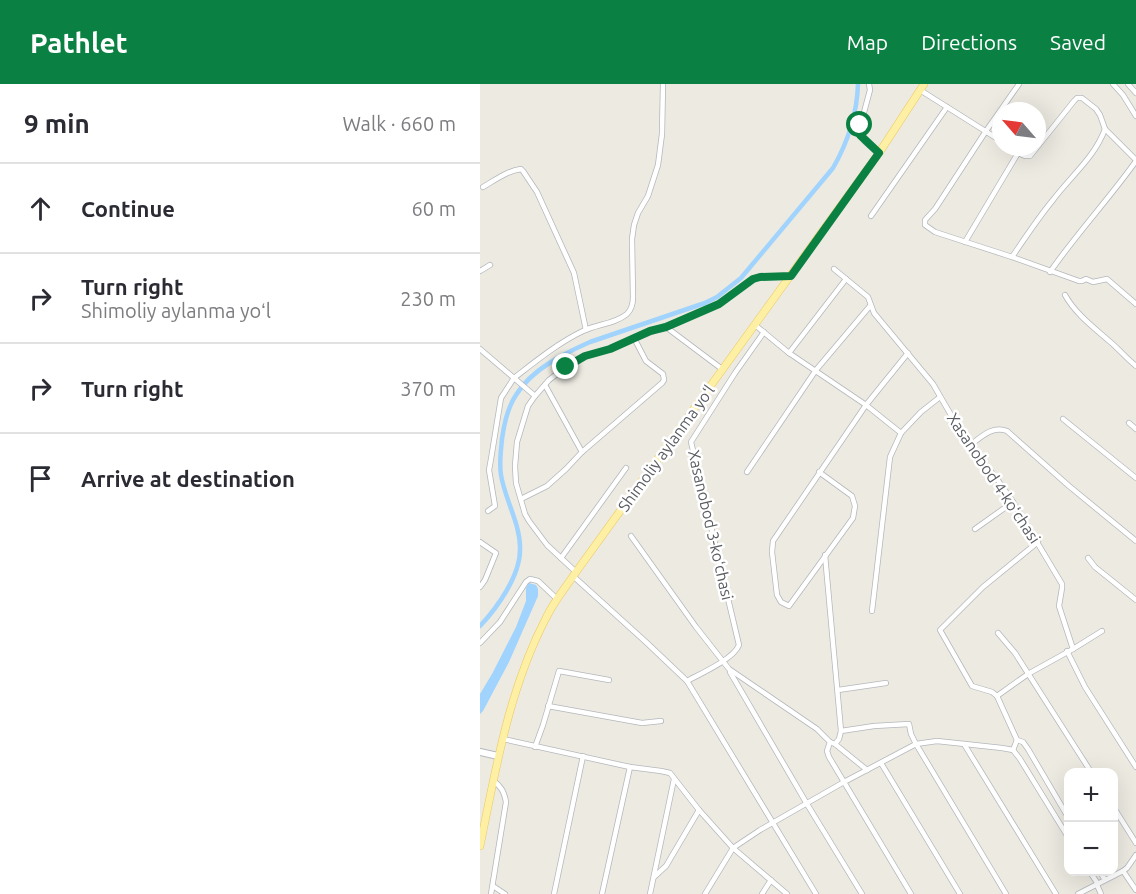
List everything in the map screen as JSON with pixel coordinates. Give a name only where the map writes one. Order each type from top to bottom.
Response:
[{"type":"main road","name":"Shimoliy aylanma yoʻl","points":[[480,846],[511,704],[538,635],[557,599],[879,153],[922,87]]},
{"type":"main road","points":[[480,752],[498,756]]},
{"type":"street","points":[[488,511],[495,506],[489,470],[501,398],[516,380],[542,356],[568,339],[624,316],[630,311],[633,271],[632,238],[638,213],[648,196],[658,165],[662,134],[663,84]]},
{"type":"street","points":[[869,84],[870,90],[859,131],[860,135],[879,153]]},
{"type":"street","points":[[1019,84],[925,223],[926,226],[935,232],[1079,281],[1086,279],[1096,282],[1107,279],[1136,304]]},
{"type":"street","points":[[1113,84],[1136,116]]},
{"type":"street","points":[[1128,84],[1136,93]]},
{"type":"street","points":[[922,87],[947,108],[992,135]]},
{"type":"street","points":[[1046,136],[1077,98],[1082,98],[1096,109],[1105,129],[1136,161],[1050,272]]},
{"type":"street","points":[[871,216],[947,108]]},
{"type":"street","points":[[1012,257],[1053,200],[1091,155],[1105,129]]},
{"type":"street","points":[[965,242],[1016,156]]},
{"type":"street","points":[[483,187],[517,169],[523,171],[537,192],[574,273],[586,330]]},
{"type":"street","points":[[480,271],[490,265]]},
{"type":"street","name":"Xasanobod 4-koʻchasi","points":[[834,269],[868,297],[870,306],[881,322],[933,384],[969,446],[997,479],[1038,542],[1062,584],[1059,606],[1070,650],[1085,687],[1136,767]]},
{"type":"street","points":[[791,276],[753,279],[719,304],[610,349],[585,356],[566,367],[533,395],[517,442],[515,466],[516,483],[529,521],[547,545],[574,574],[687,681],[816,894]]},
{"type":"street","points":[[789,353],[846,279]]},
{"type":"street","points":[[1065,295],[1083,318],[1136,366]]},
{"type":"street","points":[[747,472],[816,370],[870,306]]},
{"type":"street","points":[[755,325],[789,353],[866,405],[901,433]]},
{"type":"street","points":[[666,327],[723,369]]},
{"type":"street","name":"Xasanobod 3-koʻchasi","points":[[723,660],[737,650],[738,645],[691,442],[764,332]]},
{"type":"street","points":[[521,499],[547,486],[582,452],[660,386],[664,380],[663,374],[646,362],[634,338]]},
{"type":"street","points":[[480,350],[533,395]]},
{"type":"street","points":[[819,472],[852,496],[855,506],[853,518],[790,605],[787,605],[779,599],[772,552],[773,541],[819,472],[866,405],[908,353]]},
{"type":"street","points":[[545,384],[582,452]]},
{"type":"street","points":[[872,611],[890,457],[901,433],[921,412],[940,397]]},
{"type":"street","points":[[1063,418],[1136,478]]},
{"type":"street","points":[[1129,423],[1136,429]]},
{"type":"street","points":[[969,446],[996,428],[1007,431],[1136,541]]},
{"type":"street","points":[[561,558],[626,468]]},
{"type":"street","points":[[975,529],[1013,502]]},
{"type":"street","points":[[631,536],[729,669],[862,894]]},
{"type":"street","points":[[480,542],[496,553],[480,587]]},
{"type":"street","points":[[1038,542],[983,587],[940,630],[972,686],[992,692],[997,696],[1017,740],[1028,749],[1064,810]]},
{"type":"street","points":[[825,555],[841,731],[839,739],[832,743],[827,752],[828,757],[911,894]]},
{"type":"street","points":[[1088,558],[1095,567],[1136,600]]},
{"type":"street","points":[[480,643],[500,622],[530,579],[538,581],[557,599]]},
{"type":"street","points":[[997,696],[1028,674],[1102,631]]},
{"type":"street","points":[[998,633],[1015,653],[1088,768]]},
{"type":"street","points":[[687,681],[723,660]]},
{"type":"street","points":[[729,669],[817,729],[867,770]]},
{"type":"street","points":[[535,747],[559,671],[609,680]]},
{"type":"street","points":[[837,690],[886,683]]},
{"type":"street","points":[[548,706],[642,723],[661,721]]},
{"type":"street","points":[[841,731],[908,723],[916,744],[1006,894]]},
{"type":"street","points":[[503,739],[630,767],[670,773],[733,848],[786,894]]},
{"type":"street","points":[[1013,750],[1017,740]]},
{"type":"street","points":[[705,894],[733,848],[844,782],[916,744],[937,741],[1013,750],[1064,830]]},
{"type":"street","points":[[964,744],[1056,894]]},
{"type":"street","points":[[554,894],[584,756]]},
{"type":"street","points":[[881,763],[960,894]]},
{"type":"street","points":[[602,894],[630,767]]},
{"type":"street","points":[[650,894],[674,779]]},
{"type":"street","points":[[491,894],[506,802],[502,788],[494,780]]},
{"type":"street","points":[[654,877],[666,866],[699,810]]},
{"type":"street","points":[[1118,816],[1136,843]]},
{"type":"street","points":[[1078,894],[1123,871],[1136,855]]},
{"type":"street","points":[[1123,871],[1136,890]]},
{"type":"street","points":[[1092,876],[1101,894]]},
{"type":"street","points":[[1103,876],[1106,880]]},
{"type":"street","points":[[762,894],[771,880]]},
{"type":"street","points":[[493,886],[505,894]]},
{"type":"water","points":[[529,583],[536,585],[538,596],[509,662],[480,714],[480,694],[516,627],[526,601],[526,588]]},
{"type":"waterway","points":[[480,626],[512,581],[519,560],[518,531],[503,484],[500,466],[505,422],[516,395],[539,370],[569,352],[590,342],[705,303],[717,297],[741,278],[833,168],[851,128],[858,84]]},
{"type":"route","points":[[566,367],[585,356],[610,349],[719,304],[753,279],[791,276],[879,153],[860,135],[860,125]]}]
